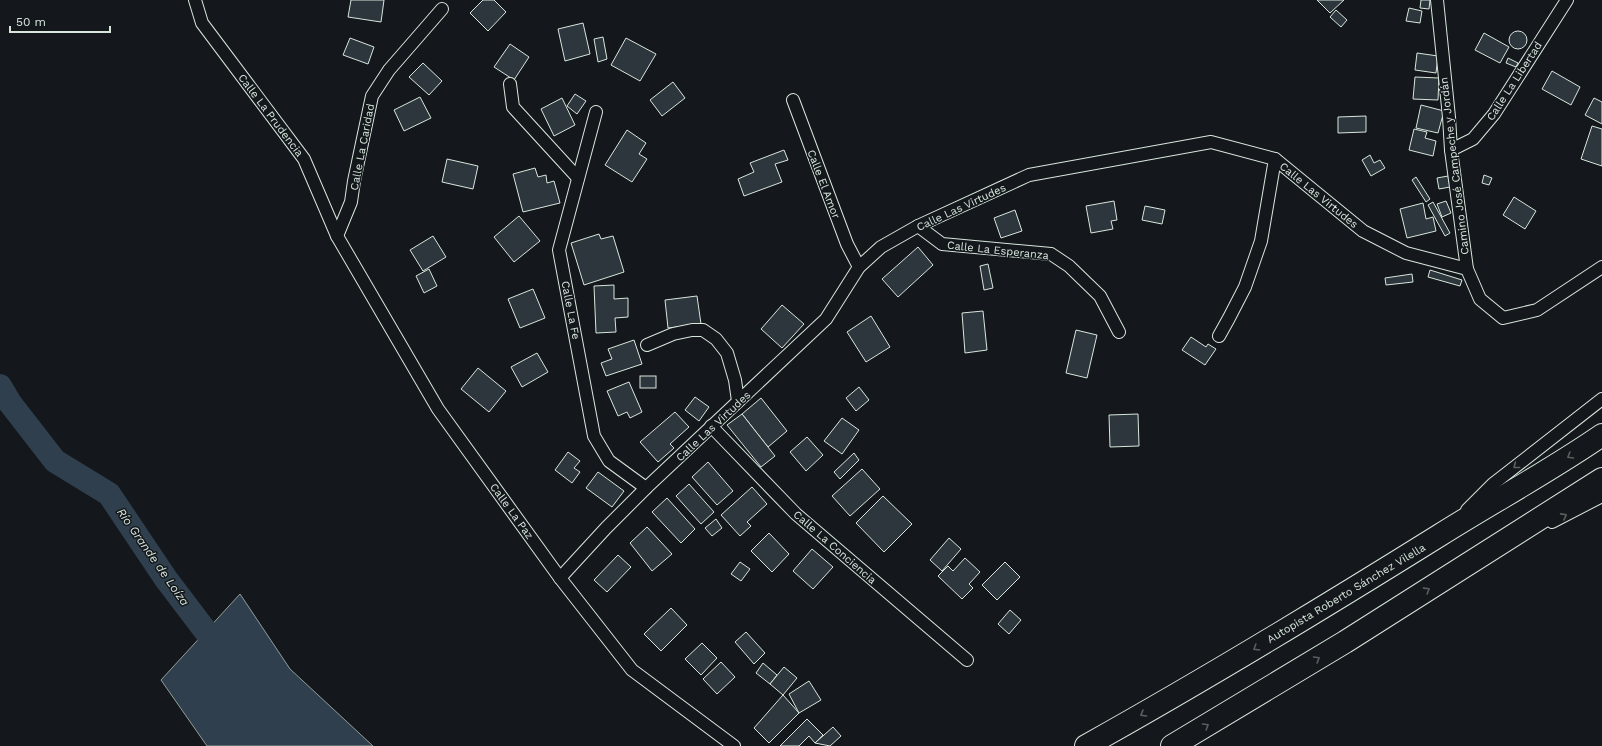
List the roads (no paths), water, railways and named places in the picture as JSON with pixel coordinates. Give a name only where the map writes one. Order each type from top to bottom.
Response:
[{"type":"highway","name":"Autopista Roberto Sánchez Vilella","points":[[1086,746],[1335,601],[1602,435]]},
{"type":"highway","points":[[1172,746],[1338,646],[1602,479]]},
{"type":"street","name":"Calle La Prudencia","points":[[195,0],[202,23],[304,159],[337,236]]},
{"type":"street","name":"Camino José Campeche y Jordán","points":[[1436,0],[1449,117],[1451,150],[1466,269],[1480,299],[1503,318],[1537,310],[1602,267]]},
{"type":"street","name":"Calle La Libertad","points":[[1451,150],[1473,139],[1494,114],[1567,0]]},
{"type":"street","name":"Calle La Caridad","points":[[337,236],[351,202],[372,96],[390,70],[442,9]]},
{"type":"street","points":[[510,84],[513,107],[578,178]]},
{"type":"street","name":"Calle El Amor","points":[[793,100],[847,244],[859,267]]},
{"type":"street","name":"Calle La Fe","points":[[596,112],[559,250],[594,436],[609,461],[646,488]]},
{"type":"street","name":"Calle Las Virtudes","points":[[560,578],[606,528],[646,488],[826,319],[859,267],[881,247],[918,226],[1029,175],[1211,142],[1275,159],[1363,231],[1406,253],[1466,269]]},
{"type":"street","points":[[1219,336],[1244,287],[1261,241],[1275,159]]},
{"type":"street","name":"Calle La Esperanza","points":[[918,226],[942,244],[1051,254],[1069,266],[1100,296],[1119,332]]},
{"type":"street","name":"Calle La Paz","points":[[337,236],[438,409],[560,578],[632,670],[734,746]]},
{"type":"street","points":[[647,345],[673,334],[692,330],[703,330],[716,339],[727,353],[735,380],[738,401]]},
{"type":"street","points":[[1441,534],[1493,484],[1602,399]]},
{"type":"street","name":"Calle La Conciencia","points":[[711,426],[796,514],[967,660]]},
{"type":"street","points":[[1455,573],[1602,496]]},
{"type":"water","points":[[240,594],[290,669],[373,746],[207,746],[161,680]]},
{"type":"waterway","name":"Río Grande de Loíza","points":[[0,386],[10,403],[55,461],[109,494],[166,579],[226,658]]}]
